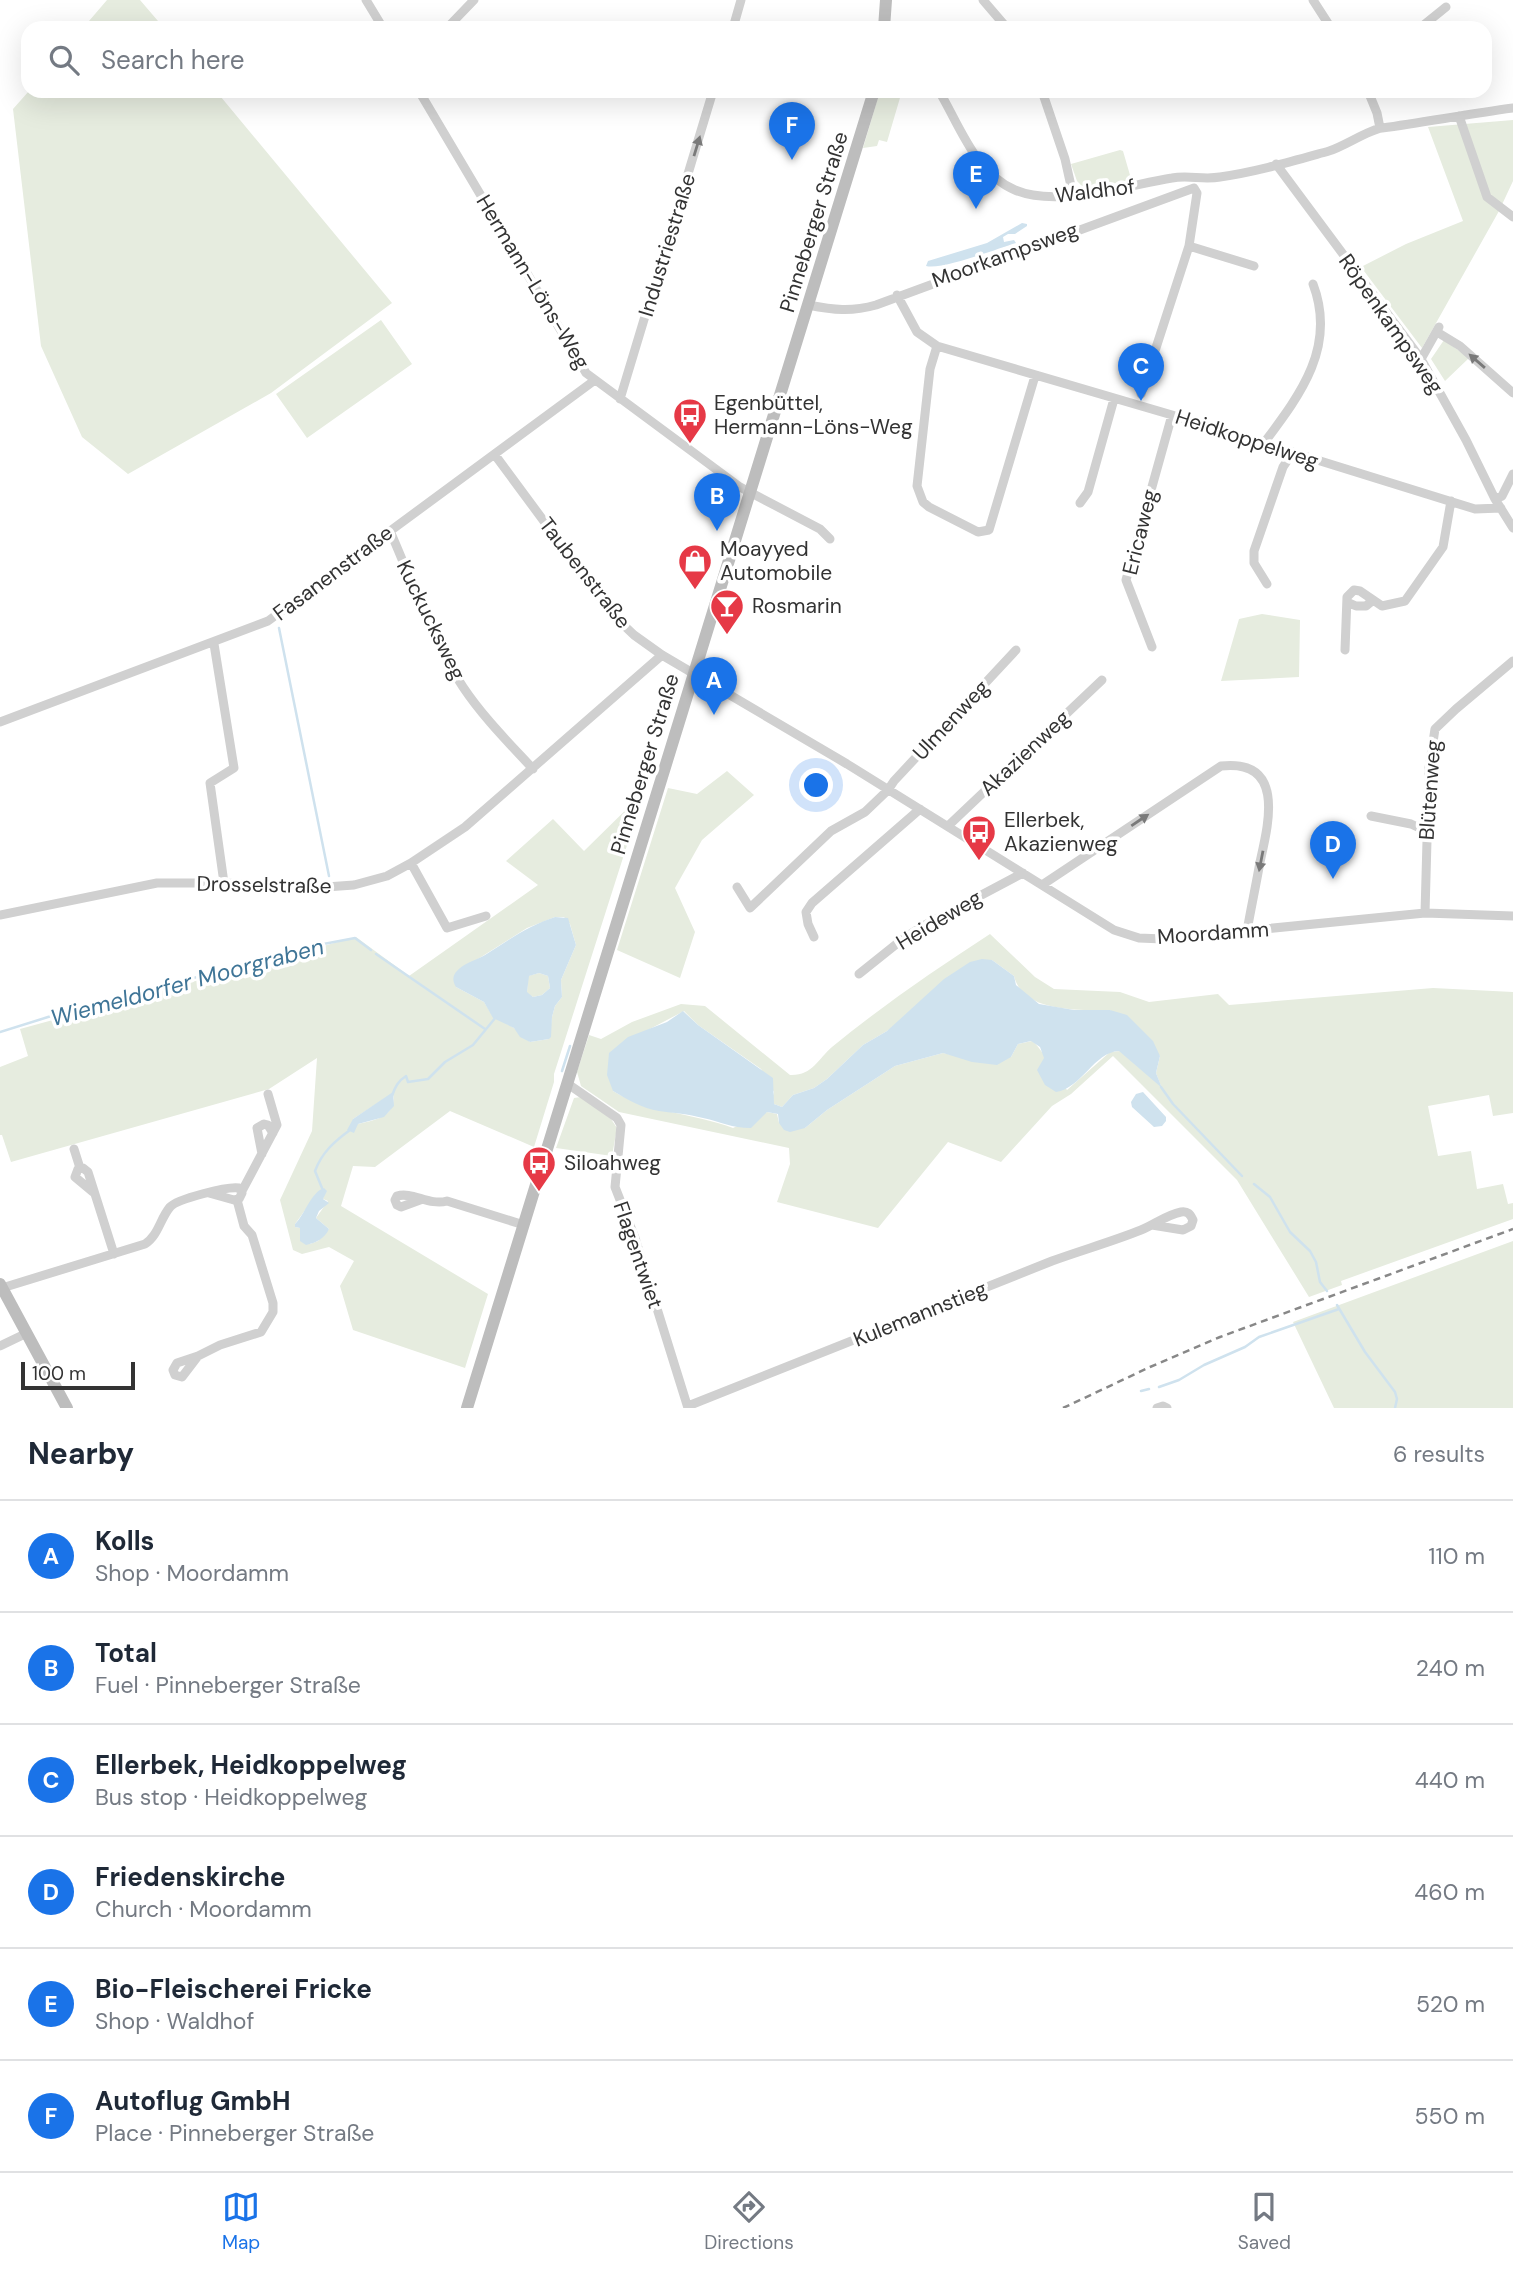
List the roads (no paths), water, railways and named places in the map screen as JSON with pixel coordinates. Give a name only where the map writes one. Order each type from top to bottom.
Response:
[{"type":"main road","points":[[884,21],[886,0]]},
{"type":"main road","name":"Pinneberger Straße","points":[[467,1408],[872,98]]},
{"type":"main road","points":[[1,1286],[67,1408]]},
{"type":"street","points":[[366,0],[379,21]]},
{"type":"street","points":[[454,21],[474,0]]},
{"type":"street","points":[[735,21],[741,0]]},
{"type":"street","points":[[983,0],[1001,21]]},
{"type":"street","points":[[1312,0],[1326,21]]},
{"type":"street","points":[[1429,21],[1446,7]]},
{"type":"street","name":"Hermann-Löns-Weg","points":[[423,98],[586,373],[749,492],[820,529],[830,539]]},
{"type":"street","name":"Industriestraße","points":[[621,399],[711,98]]},
{"type":"street","name":"Waldhof","points":[[943,98],[974,155],[987,171],[1002,183],[1028,195],[1073,195],[1143,185],[1173,177],[1219,177],[1276,164]]},
{"type":"street","points":[[1044,98],[1065,159],[1073,195]]},
{"type":"street","points":[[1371,98],[1380,128]]},
{"type":"street","points":[[1276,164],[1333,150],[1380,128],[1513,108]]},
{"type":"street","points":[[1459,116],[1487,197],[1513,217]]},
{"type":"street","name":"Röpenkampsweg","points":[[1276,164],[1421,359],[1513,528]]},
{"type":"street","name":"Moorkampsweg","points":[[808,305],[855,311],[876,305],[897,295],[1194,188],[1198,193],[1189,246]]},
{"type":"street","points":[[1141,394],[1189,246],[1254,266]]},
{"type":"street","points":[[1264,443],[1296,400],[1315,362],[1320,321],[1313,284]]},
{"type":"street","name":"Heidkoppelweg","points":[[897,295],[917,332],[937,346],[1172,415],[1475,509],[1498,504]]},
{"type":"street","points":[[1421,359],[1438,330],[1513,393]]},
{"type":"street","points":[[937,346],[930,369],[917,486],[923,502],[929,507],[978,532],[989,530],[1035,376]]},
{"type":"street","name":"Fasanenstraße","points":[[0,722],[214,644],[268,621],[595,380]]},
{"type":"street","points":[[1080,503],[1088,492],[1114,399]]},
{"type":"street","name":"Ericaweg","points":[[1152,647],[1126,580],[1172,415]]},
{"type":"street","points":[[1267,584],[1254,563],[1254,551],[1283,467],[1293,452]]},
{"type":"street","name":"Taubenstraße","points":[[495,455],[614,616],[634,635],[692,673]]},
{"type":"street","points":[[1498,504],[1513,474]]},
{"type":"street","points":[[1345,650],[1347,597],[1354,590],[1360,591],[1382,606],[1405,601],[1443,547],[1451,501]]},
{"type":"street","name":"Kuckucksweg","points":[[390,531],[447,660],[478,708],[533,769]]},
{"type":"street","points":[[1347,602],[1366,606],[1371,601]]},
{"type":"street","points":[[214,644],[234,768],[210,783],[224,883]]},
{"type":"street","name":"Ulmenweg","points":[[737,887],[750,908],[831,831],[865,812],[1016,650]]},
{"type":"street","name":"Drosselstraße","points":[[0,915],[157,883],[224,883],[310,888],[347,886],[387,876],[465,827],[662,655]]},
{"type":"street","name":"Blütenweg","points":[[1425,914],[1429,768],[1435,729],[1513,662]]},
{"type":"street","name":"Moordamm","points":[[692,673],[948,826],[1100,922],[1139,938],[1163,939],[1425,914],[1513,916]]},
{"type":"street","name":"Akazienweg","points":[[948,826],[1102,680]]},
{"type":"street","points":[[1042,885],[1221,766],[1236,764],[1250,768],[1259,776],[1266,786],[1270,803],[1247,931]]},
{"type":"street","points":[[814,937],[806,912],[812,903],[920,809]]},
{"type":"street","points":[[1371,816],[1411,824],[1426,831]]},
{"type":"street","points":[[411,863],[447,928],[485,916]]},
{"type":"street","name":"Heideweg","points":[[859,974],[923,926],[1023,873]]},
{"type":"street","name":"Flagentwiet","points":[[567,1086],[617,1118],[621,1125],[615,1186],[635,1238],[688,1407]]},
{"type":"street","points":[[198,1356],[220,1345],[261,1332],[273,1312],[273,1303],[252,1235],[244,1226],[239,1195],[277,1124],[268,1094]]},
{"type":"street","points":[[262,1154],[257,1128],[268,1125],[273,1133]]},
{"type":"street","points":[[74,1149],[80,1168],[88,1172],[114,1254]]},
{"type":"street","points":[[1,1286],[149,1242],[173,1204],[209,1193],[239,1195]]},
{"type":"street","points":[[420,1200],[437,1204],[447,1202],[524,1225]]},
{"type":"street","name":"Kulemannstieg","points":[[688,1407],[1052,1261],[1100,1246],[1152,1225]]},
{"type":"street","points":[[0,1346],[27,1333]]},
{"type":"street","points":[[1157,1408],[1163,1405],[1167,1408]]},
{"type":"water","points":[[1022,223],[1027,226],[1015,234],[1003,237],[1004,242],[1014,240],[1016,243],[957,262],[926,266],[928,261],[987,243]]},
{"type":"water","points":[[555,917],[568,918],[576,945],[561,980],[562,997],[555,1006],[551,1037],[530,1042],[520,1037],[514,1028],[493,1018],[484,1002],[456,987],[453,978],[462,966]],"holes":[[[539,973],[548,976],[550,988],[542,995],[533,997],[527,992],[529,976]]]},
{"type":"water","points":[[992,960],[1014,976],[1016,985],[1039,1004],[1074,1010],[1110,1010],[1127,1015],[1153,1041],[1160,1056],[1156,1073],[1162,1088],[1119,1051],[1102,1057],[1073,1084],[1056,1092],[1045,1085],[1037,1070],[1044,1058],[1040,1047],[1031,1041],[1018,1044],[1011,1057],[997,1065],[972,1062],[943,1053],[895,1066],[827,1110],[805,1128],[790,1132],[784,1130],[779,1123],[778,1114],[767,1112],[751,1128],[647,1108],[613,1091],[607,1075],[609,1053],[628,1037],[667,1022],[683,1011],[698,1025],[773,1078],[774,1104],[782,1107],[793,1095],[814,1088],[827,1079],[863,1045],[887,1031],[944,979],[970,962]]},
{"type":"water","points":[[393,1092],[394,1106],[384,1117],[358,1124],[354,1133],[347,1130],[353,1119]]},
{"type":"water","points":[[1143,1092],[1166,1117],[1162,1126],[1154,1127],[1132,1107],[1131,1102],[1136,1094]]},
{"type":"water","points":[[324,1188],[327,1191],[323,1199],[329,1203],[319,1211],[316,1218],[329,1229],[320,1240],[306,1245],[300,1241],[300,1228],[295,1227],[295,1224],[315,1194]]},
{"type":"waterway","points":[[279,628],[329,876]]},
{"type":"waterway","name":"Wiemeldorfer Moorgraben","points":[[0,1032],[313,946],[355,938],[371,950]]},
{"type":"waterway","name":"Wiemeldorfer Moorgraben","points":[[376,954],[485,1029]]},
{"type":"waterway","points":[[392,1096],[397,1084],[406,1076],[408,1082],[428,1079],[445,1062],[473,1045],[496,1017]]},
{"type":"waterway","points":[[562,1071],[570,1046]]},
{"type":"waterway","points":[[1161,1087],[1173,1104],[1242,1176]]},
{"type":"waterway","points":[[322,1188],[315,1171],[318,1164],[339,1138],[350,1130]]},
{"type":"waterway","points":[[1254,1184],[1270,1197],[1290,1232],[1310,1251],[1316,1262],[1320,1282],[1327,1291]]},
{"type":"waterway","points":[[1337,1305],[1365,1352],[1395,1392],[1395,1408]]},
{"type":"waterway","points":[[1159,1387],[1179,1380],[1204,1365],[1245,1347],[1259,1337],[1339,1309]]},
{"type":"waterway","points":[[1141,1391],[1149,1389]]},
{"type":"railway","points":[[1063,1408],[1220,1337],[1513,1229]]},
{"type":"place","name":"Autoflug GmbH","points":[[792,160]]},
{"type":"place","name":"Bio-Fleischerei Fricke","points":[[976,209]]},
{"type":"place","name":"Ellerbek, Heidkoppelweg","points":[[1141,401]]},
{"type":"place","name":"Egenbüttel, Hermann-Löns-Weg","points":[[690,445]]},
{"type":"place","name":"Total","points":[[717,531]]},
{"type":"place","name":"Moayyed Automobile","points":[[695,591]]},
{"type":"place","name":"Rosmarin","points":[[727,636]]},
{"type":"place","name":"Kolls","points":[[714,715]]},
{"type":"place","name":"Ellerbek, Akazienweg","points":[[979,862]]},
{"type":"place","name":"Friedenskirche","points":[[1333,879]]},
{"type":"place","name":"Siloahweg","points":[[539,1193]]}]
